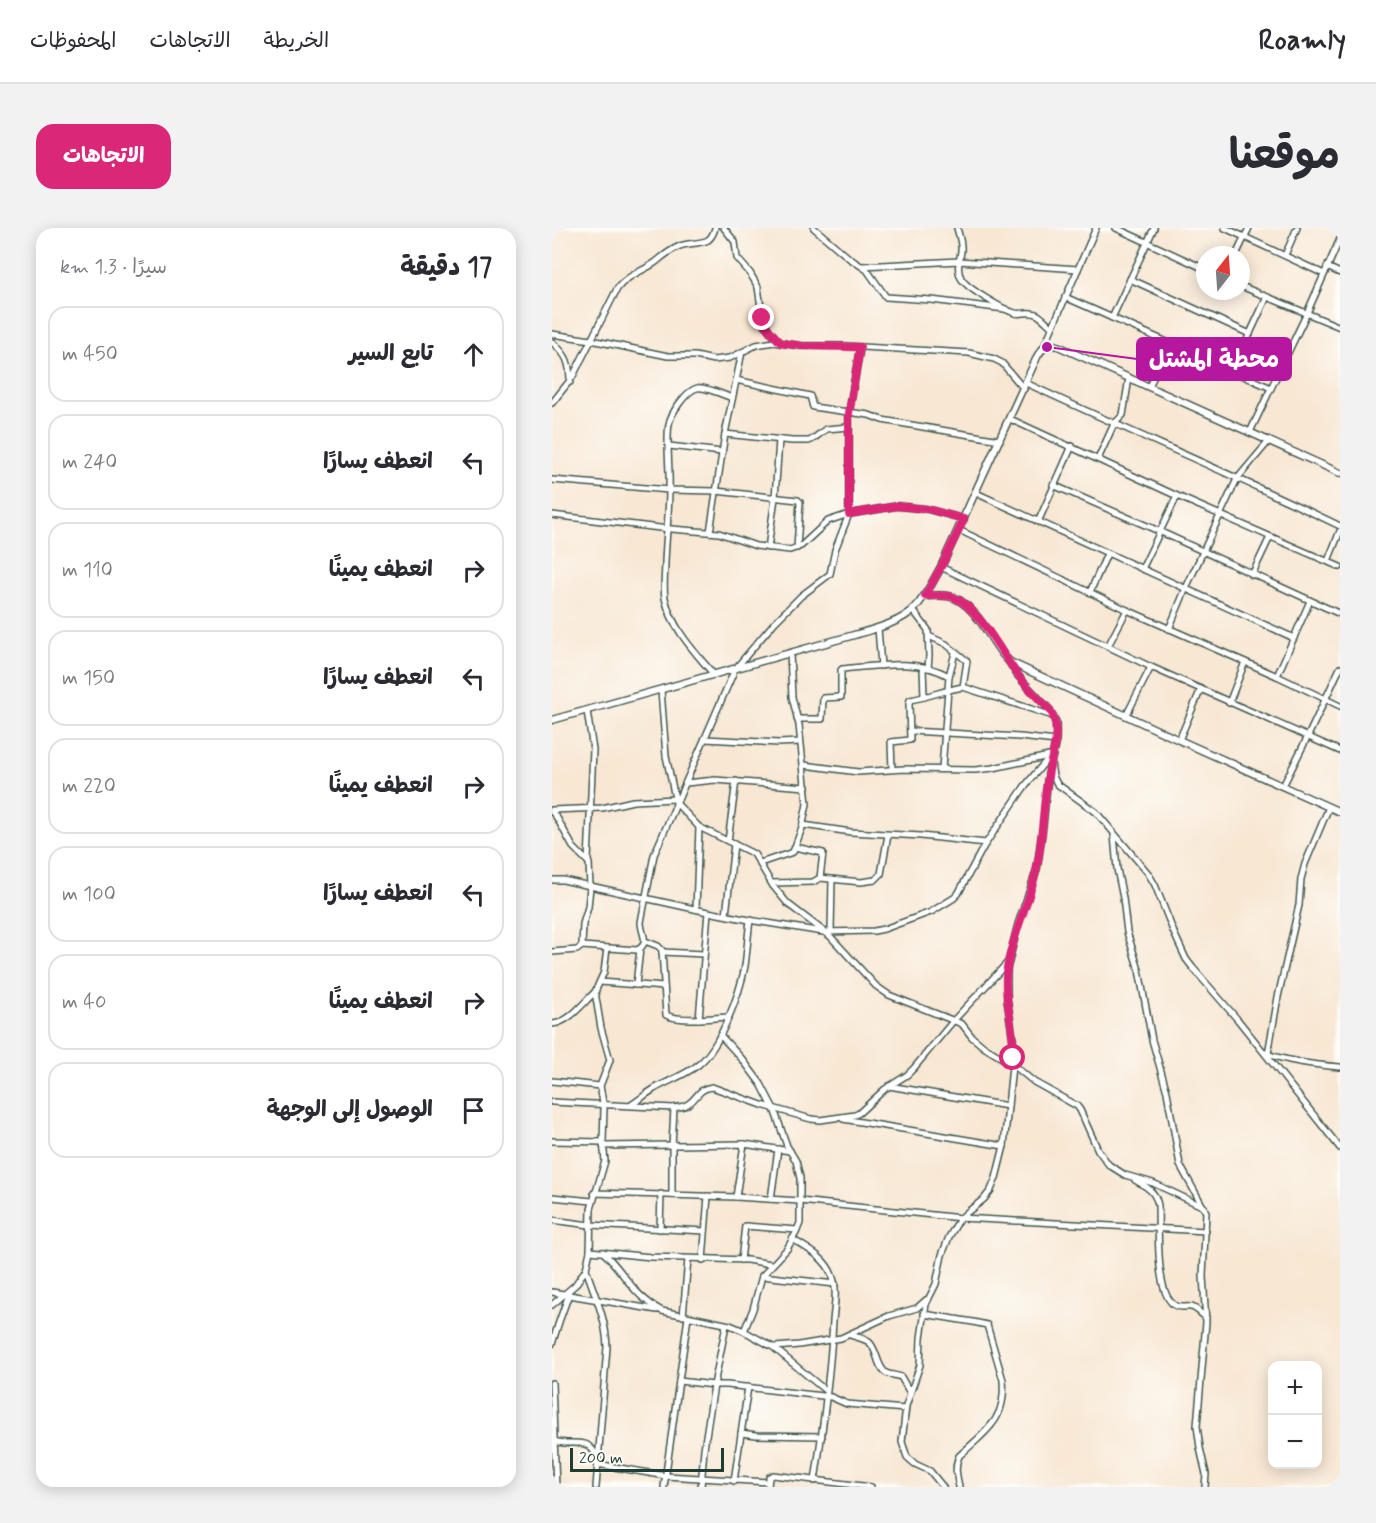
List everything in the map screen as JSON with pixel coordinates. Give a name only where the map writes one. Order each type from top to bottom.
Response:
[{"type":"street","points":[[552,402],[570,382],[617,289],[624,280],[677,247],[707,240],[714,233],[715,228]]},
{"type":"street","points":[[724,228],[735,242],[737,258],[758,287],[762,318],[781,343]]},
{"type":"street","points":[[814,228],[871,273],[886,297],[1005,309]]},
{"type":"street","points":[[957,228],[961,244],[958,268],[966,285],[1005,309],[1016,313],[1036,314],[1052,327]]},
{"type":"street","points":[[552,720],[878,628],[913,610],[925,596],[959,530],[1096,228]]},
{"type":"street","points":[[1116,228],[1196,265]]},
{"type":"street","points":[[1112,318],[1154,228]]},
{"type":"street","points":[[1226,228],[1324,274]]},
{"type":"street","points":[[1240,246],[1249,228]]},
{"type":"street","points":[[1285,255],[1297,228]]},
{"type":"street","points":[[1250,432],[1340,239]]},
{"type":"street","points":[[862,266],[959,261],[1078,268]]},
{"type":"street","points":[[1327,267],[1340,273]]},
{"type":"street","points":[[1130,279],[1250,334]]},
{"type":"street","points":[[1250,290],[1340,327]]},
{"type":"street","points":[[1065,297],[1271,388]]},
{"type":"street","points":[[1232,372],[1267,297]]},
{"type":"street","points":[[552,334],[668,356],[695,356],[714,360],[730,358],[756,345],[781,343],[802,346],[960,353],[994,358],[1025,386],[1277,496],[1340,526]]},
{"type":"street","points":[[1048,334],[1052,345]]},
{"type":"street","points":[[552,342],[561,350],[569,364],[570,382]]},
{"type":"street","points":[[1149,387],[1168,343]]},
{"type":"street","points":[[1043,349],[1052,345],[1058,346],[1340,473]]},
{"type":"street","points":[[636,985],[640,949],[645,941],[641,922],[654,855],[735,669],[775,622],[801,596],[828,576],[849,514],[849,413],[860,347]]},
{"type":"street","points":[[710,532],[725,434],[742,352]]},
{"type":"street","points":[[1098,459],[1114,424],[1123,416],[1129,378]]},
{"type":"street","points":[[736,380],[810,396],[813,407],[869,415],[882,420],[1000,440]]},
{"type":"street","points":[[714,675],[678,630],[666,600],[664,584],[669,490],[669,429],[671,417],[683,399],[696,388],[732,398]]},
{"type":"street","points":[[1010,419],[1177,496],[1340,567]]},
{"type":"street","points":[[725,434],[809,441],[826,429],[849,427]]},
{"type":"street","points":[[768,548],[776,498],[779,440]]},
{"type":"street","points":[[1169,629],[1219,514],[1237,479],[1269,441]]},
{"type":"street","points":[[1038,522],[1072,446]]},
{"type":"street","points":[[669,447],[722,452]]},
{"type":"street","points":[[552,480],[669,490],[716,491],[800,501],[797,548]]},
{"type":"street","points":[[1053,485],[1340,614]]},
{"type":"street","points":[[976,493],[1294,638]]},
{"type":"street","points":[[1142,569],[1177,496]]},
{"type":"street","points":[[552,515],[726,534],[756,546],[790,550],[797,548],[828,521],[849,514],[897,506],[927,509],[964,519]]},
{"type":"street","points":[[959,530],[1127,610],[1340,706]]},
{"type":"street","points":[[1328,561],[1340,531]]},
{"type":"street","points":[[1252,575],[1270,537]]},
{"type":"street","points":[[1090,592],[1107,554]]},
{"type":"street","points":[[941,567],[1229,703],[1340,751]]},
{"type":"street","points":[[925,596],[947,596],[970,609],[1017,675],[1050,710],[1056,723],[1056,741],[1051,763],[1057,784],[1092,807],[1152,880],[1186,959],[1265,1053],[1340,1148]]},
{"type":"street","points":[[1277,676],[1310,602]]},
{"type":"street","points":[[913,610],[927,627],[929,636],[924,697]]},
{"type":"street","points":[[1108,646],[1127,610]]},
{"type":"street","points":[[878,628],[881,666]]},
{"type":"street","points":[[929,636],[946,644],[967,662],[963,687]]},
{"type":"street","points":[[760,863],[792,853],[803,825],[807,804],[807,786],[792,698],[790,653]]},
{"type":"street","points":[[942,769],[949,676],[955,653]]},
{"type":"street","points":[[1008,661],[1340,812]]},
{"type":"street","points":[[1229,703],[1245,662]]},
{"type":"street","points":[[797,719],[822,719],[823,698],[841,697],[842,669],[904,664],[935,669],[949,676]]},
{"type":"street","points":[[1126,716],[1151,667]]},
{"type":"street","points":[[1283,786],[1340,668]]},
{"type":"street","points":[[892,769],[891,742],[910,740],[909,701],[963,687],[1054,716]]},
{"type":"street","points":[[1179,740],[1201,689]]},
{"type":"street","points":[[661,690],[666,756],[676,801],[699,827],[754,854],[772,883],[793,908],[830,936],[883,991],[962,1024],[977,1042],[1012,1064],[1034,1082],[1077,1106],[1103,1159],[1114,1169],[1154,1193],[1158,1205],[1159,1270],[1172,1304],[1178,1307],[1189,1306],[1206,1318]]},
{"type":"street","points":[[582,946],[583,924],[590,887],[588,861],[594,750],[587,711]]},
{"type":"street","points":[[910,731],[1056,741]]},
{"type":"street","points":[[705,739],[800,742]]},
{"type":"street","points":[[804,765],[858,772],[892,769],[975,770],[1051,755]]},
{"type":"street","points":[[552,880],[563,880],[708,912],[823,932],[884,929],[931,912],[958,894],[986,843],[1025,786],[1051,755]]},
{"type":"street","points":[[943,1487],[930,1472],[907,1457],[902,1442],[905,1409],[920,1365],[924,1314],[929,1296],[939,1277],[942,1255],[949,1237],[961,1218],[984,1199],[991,1190],[1004,1146],[1014,1042],[1006,999],[1007,969],[1018,924],[1036,869],[1051,763]]},
{"type":"street","points":[[686,783],[708,780],[807,786]]},
{"type":"street","points":[[726,915],[736,781]]},
{"type":"street","points":[[552,811],[606,808],[633,801],[676,801]]},
{"type":"street","points":[[1265,1053],[1299,905],[1305,864],[1329,807]]},
{"type":"street","points":[[552,811],[573,847],[588,861]]},
{"type":"street","points":[[803,825],[851,832],[986,843]]},
{"type":"street","points":[[696,909],[699,827]]},
{"type":"street","points":[[1114,834],[1127,932],[1139,970],[1152,1040],[1167,1092],[1180,1165],[1206,1212],[1203,1276],[1206,1318],[1197,1426],[1206,1474],[1205,1487]]},
{"type":"street","points":[[772,883],[813,882],[820,878],[870,882],[882,874],[888,835]]},
{"type":"street","points":[[795,847],[823,853],[820,878]]},
{"type":"street","points":[[831,932],[832,879]]},
{"type":"street","points":[[699,1019],[708,912]]},
{"type":"street","points":[[631,1106],[648,1093],[700,1064],[711,1052],[738,991],[745,966],[750,920]]},
{"type":"street","points":[[645,941],[658,946],[662,952],[665,1012],[668,1017],[699,1019],[728,1017]]},
{"type":"street","points":[[552,952],[577,950],[582,946],[640,949]]},
{"type":"street","points":[[552,1024],[562,1022],[595,992],[604,972],[607,948]]},
{"type":"street","points":[[662,952],[704,954]]},
{"type":"street","points":[[552,1101],[674,1108],[688,1104],[700,1091],[712,1087],[774,1109],[811,1119],[837,1118],[859,1113],[889,1086],[914,1068],[1009,960]]},
{"type":"street","points":[[600,982],[664,987]]},
{"type":"street","points":[[552,1305],[568,1294],[586,1269],[590,1251],[592,1201],[604,1167],[604,1105],[600,1086],[610,1060],[601,1028],[595,992]]},
{"type":"street","points":[[720,1035],[755,1074],[774,1109],[796,1161],[800,1178],[801,1214],[797,1230],[787,1249],[762,1276],[753,1309],[744,1330]]},
{"type":"street","points":[[1265,1053],[1288,1061],[1340,1067]]},
{"type":"street","points":[[552,1081],[600,1086]]},
{"type":"street","points":[[889,1086],[1008,1106]]},
{"type":"street","points":[[672,1195],[674,1108]]},
{"type":"street","points":[[837,1118],[1004,1146]]},
{"type":"street","points":[[552,1141],[672,1146],[744,1144],[790,1151]]},
{"type":"street","points":[[736,1197],[744,1144]]},
{"type":"street","points":[[771,1199],[778,1149]]},
{"type":"street","points":[[1131,1178],[1153,1183],[1204,1207]]},
{"type":"street","points":[[594,1193],[771,1199],[961,1218],[1206,1231]]},
{"type":"street","points":[[660,1229],[661,1194]]},
{"type":"street","points":[[703,1260],[708,1196]]},
{"type":"street","points":[[552,1197],[592,1201]]},
{"type":"street","points":[[552,1220],[590,1225],[705,1232]]},
{"type":"street","points":[[741,1260],[745,1226],[797,1230]]},
{"type":"street","points":[[792,1239],[819,1256],[832,1275],[835,1284],[832,1340],[815,1480]]},
{"type":"street","points":[[590,1251],[703,1260],[741,1260],[771,1264]]},
{"type":"street","points":[[603,1252],[618,1266],[639,1296],[662,1311]]},
{"type":"street","points":[[664,1487],[686,1317],[688,1259]]},
{"type":"street","points":[[586,1269],[605,1325],[607,1347],[596,1487]]},
{"type":"street","points":[[762,1276],[835,1284]]},
{"type":"street","points":[[552,1292],[662,1311],[744,1330],[773,1347],[832,1397],[847,1404],[905,1409]]},
{"type":"street","points":[[552,1344],[568,1294]]},
{"type":"street","points":[[773,1347],[832,1340],[850,1335],[888,1316],[917,1308],[929,1296]]},
{"type":"street","points":[[924,1314],[987,1325],[1003,1380],[1002,1401],[996,1420],[959,1456],[956,1468],[959,1487]]},
{"type":"street","points":[[701,1487],[714,1385],[726,1325]]},
{"type":"street","points":[[850,1335],[869,1342],[883,1370],[888,1374],[901,1377],[910,1393]]},
{"type":"street","points":[[678,1381],[826,1394]]},
{"type":"street","points":[[552,1383],[556,1487]]},
{"type":"street","points":[[734,1481],[748,1387]]},
{"type":"street","points":[[741,1433],[822,1436]]},
{"type":"street","points":[[553,1441],[587,1444],[598,1461]]},
{"type":"street","points":[[598,1461],[666,1476],[768,1485],[769,1477],[773,1475],[871,1487]]},
{"type":"place","name":"محطة المشتل","points":[[1047,347]]},
{"type":"route","points":[[762,318],[768,329],[781,343],[802,346],[860,347],[849,413],[849,514],[897,506],[927,509],[964,519],[925,596],[953,597],[970,609],[1017,675],[1054,716],[1056,741],[1048,775],[1038,864],[1018,924],[1007,969],[1006,999],[1013,1036],[1013,1058]]}]
